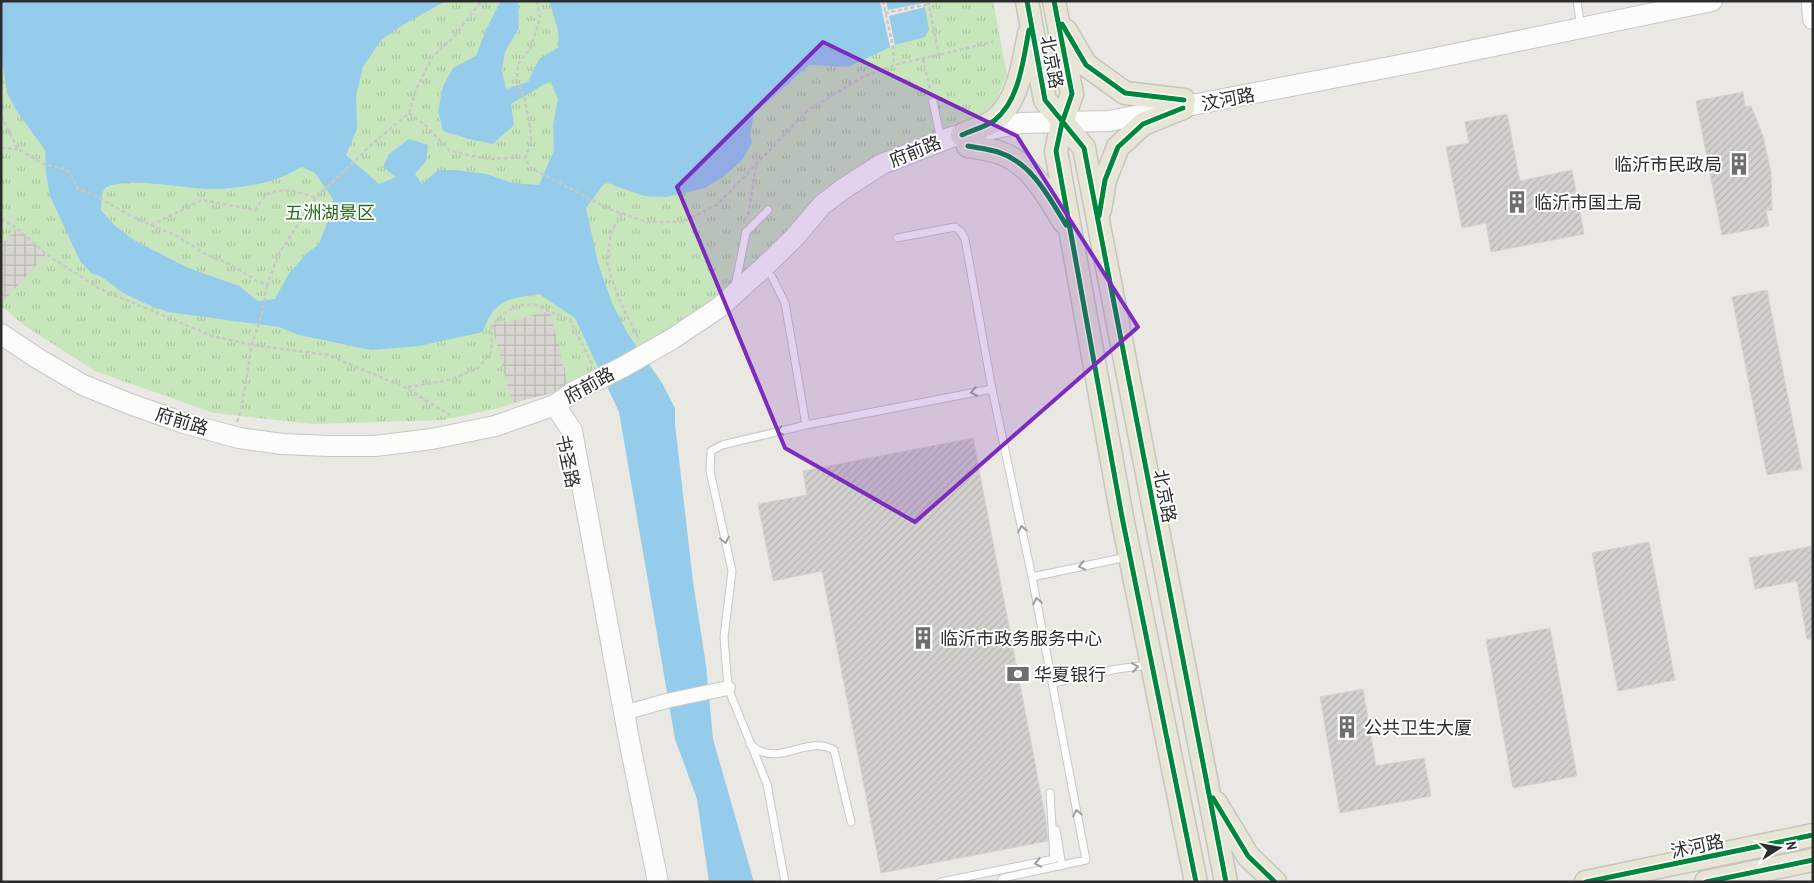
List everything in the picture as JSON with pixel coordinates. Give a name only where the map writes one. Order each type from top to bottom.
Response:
[{"type":"main road","name":"北京路","points":[[1027,1],[1045,100],[1084,148],[1226,882]]},
{"type":"main road","name":"北京路","points":[[1055,9],[1072,94],[1062,123],[1056,151],[1130,556],[1196,882]]},
{"type":"main road","points":[[1055,9],[1086,65],[1106,81],[1125,94],[1183,104]]},
{"type":"main road","points":[[957,140],[994,120],[1010,103],[1021,72],[1031,23]]},
{"type":"main road","points":[[1098,226],[1105,180],[1118,147],[1143,124],[1183,104]]},
{"type":"main road","points":[[957,140],[999,152],[1018,163],[1040,182],[1070,232]]},
{"type":"main road","points":[[1208,791],[1248,856],[1275,882]]},
{"type":"main road","points":[[1181,807],[1183,882]]},
{"type":"main road","name":"沭河路","points":[[1586,882],[1813,835]]},
{"type":"main road","name":"沭河路","points":[[1706,882],[1813,860]]},
{"type":"street","name":"汶河路","points":[[1183,104],[1675,1]]},
{"type":"street","name":"汶河路","points":[[1062,123],[1106,109],[1183,104],[1421,61],[1712,1]]},
{"type":"street","points":[[1812,1],[1813,19]]},
{"type":"street","name":"府前路","points":[[675,344],[764,268],[794,238],[822,205],[882,164],[1021,122],[1062,123]]},
{"type":"street","name":"府前路","points":[[1,334],[83,385],[184,423],[248,440],[310,445],[375,446],[432,439],[495,426],[555,405],[581,400],[592,380],[675,344],[728,316],[772,277],[830,214],[850,198],[887,175],[926,158],[957,140]]},
{"type":"street","name":"府前路","points":[[1,321],[88,375],[143,396],[236,425],[283,432],[329,435],[374,434],[430,427],[528,405],[555,405]]},
{"type":"street","name":"书圣路","points":[[555,405],[572,431],[624,712],[658,882]]},
{"type":"street","name":"书圣路","points":[[555,405],[563,435],[648,882]]},
{"type":"street","points":[[624,712],[724,689]]},
{"type":"lane","points":[[1577,1],[1580,21]]},
{"type":"lane","points":[[933,102],[957,140]]},
{"type":"lane","points":[[734,294],[746,232],[768,210]]},
{"type":"lane","points":[[897,238],[955,228],[965,238],[992,388],[1032,577],[1086,860],[1003,878],[1000,882]]},
{"type":"lane","points":[[772,277],[785,303],[806,426]]},
{"type":"lane","points":[[785,882],[767,784],[724,689],[724,637],[732,571],[710,471],[711,451],[722,445],[806,426],[992,388]]},
{"type":"lane","points":[[1032,577],[1130,556]]},
{"type":"lane","points":[[1052,683],[1152,664]]},
{"type":"lane","points":[[750,744],[761,752],[773,754],[827,745],[834,750],[851,822]]},
{"type":"lane","points":[[942,882],[1054,859],[1050,793],[1062,866]]},
{"type":"path","points":[[236,425],[241,410],[252,345],[262,313],[267,285],[279,253],[319,194],[371,145],[409,113],[416,89],[433,56],[454,37],[481,1]]},
{"type":"path","points":[[537,1],[540,18],[531,47],[518,64],[517,80],[525,100],[530,127],[530,142],[526,157],[529,167],[538,170],[609,209],[647,222],[683,222],[717,205],[808,110],[861,78],[894,65],[994,42]]},
{"type":"path","points":[[883,1],[894,65]]},
{"type":"path","points":[[885,13],[928,3],[939,55]]},
{"type":"path","points":[[923,59],[933,102]]},
{"type":"path","points":[[409,113],[426,126],[449,150],[489,159],[526,157]]},
{"type":"path","points":[[1,116],[18,149]]},
{"type":"path","points":[[1,148],[18,149],[45,165],[66,169],[72,176],[78,189],[92,194],[150,225],[177,236],[208,255],[230,264],[267,285]]},
{"type":"path","points":[[746,232],[749,199],[757,162]]},
{"type":"path","points":[[150,225],[202,200],[255,210],[268,195],[282,191],[299,192],[316,198]]},
{"type":"path","points":[[622,213],[611,233],[607,264],[616,295],[642,346]]},
{"type":"path","points":[[1,219],[17,228],[46,254],[100,289],[212,336],[252,345],[328,355],[406,388],[459,421]]},
{"type":"path","points":[[406,388],[449,380],[478,368],[491,353],[492,326],[507,311],[522,305],[535,305],[570,320],[592,380]]},
{"type":"highlighted area","points":[[823,42],[1017,136],[1138,327],[915,522],[785,448],[677,187]]},
{"type":"green space","name":"五洲湖景区","points":[[1,1],[993,1],[1007,75],[993,108],[788,231],[754,267],[661,337],[589,376],[504,407],[443,420],[313,424],[214,413],[95,371],[25,326],[1,306]]},
{"type":"shaded area","points":[[17,228],[46,254],[1,304],[1,245]]},
{"type":"shaded area","points":[[550,311],[569,389],[512,403],[492,325]]},
{"type":"water","points":[[1,1],[446,1],[406,23],[381,40],[363,67],[356,96],[357,129],[346,155],[379,184],[396,177],[383,167],[389,154],[409,139],[428,145],[426,161],[415,174],[422,184],[438,170],[456,170],[487,174],[512,183],[539,185],[554,150],[553,125],[558,99],[550,81],[511,104],[514,125],[493,144],[443,131],[438,111],[443,86],[453,68],[476,56],[485,32],[500,2],[518,1],[519,28],[505,52],[502,71],[506,89],[528,82],[539,59],[559,47],[558,30],[549,1],[924,1],[929,30],[925,37],[895,45],[848,67],[809,65],[754,114],[750,134],[752,142],[743,159],[723,177],[705,188],[667,197],[644,196],[606,181],[586,208],[598,263],[612,303],[628,334],[662,383],[675,408],[675,424],[693,582],[706,665],[713,739],[754,882],[709,882],[697,799],[675,739],[619,412],[575,318],[539,294],[519,297],[504,302],[497,307],[487,321],[483,332],[419,346],[371,350],[299,335],[279,327],[168,312],[144,303],[123,293],[102,277],[91,273],[80,261],[50,196],[45,150],[16,110],[7,93],[1,55]],"holes":[[[302,167],[315,173],[333,199],[332,210],[319,244],[306,254],[288,275],[275,299],[258,301],[239,286],[186,267],[132,239],[113,224],[101,210],[102,194],[105,188],[114,184],[142,183],[216,189],[266,182]]]},
{"type":"pier","points":[[880,1],[886,1],[888,10],[924,3],[925,7],[889,16],[895,45],[890,47]]},
{"type":"building","name":"临沂市民政局","points":[[1743,92],[1745,107],[1751,106],[1763,136],[1771,173],[1772,210],[1766,211],[1769,226],[1722,235],[1696,101]]},
{"type":"building","name":"临沂市国土局","points":[[1507,114],[1520,181],[1572,170],[1584,234],[1491,252],[1486,223],[1462,228],[1446,147],[1469,143],[1465,122]]},
{"type":"building","points":[[1767,290],[1802,469],[1767,475],[1732,297]]},
{"type":"building","name":"临沂市政务服务中心","points":[[973,438],[1046,821],[1048,841],[881,873],[822,571],[773,581],[758,504],[807,495],[803,471]]},
{"type":"building","points":[[1649,542],[1675,680],[1618,691],[1592,553]]},
{"type":"building","points":[[1813,546],[1813,639],[1807,639],[1797,581],[1755,589],[1749,558]]},
{"type":"building","points":[[1550,628],[1577,776],[1513,788],[1486,640]]},
{"type":"building","name":"公共卫生大厦","points":[[1363,689],[1376,766],[1424,758],[1431,796],[1340,813],[1320,697]]},
{"type":"cycle path","points":[[1027,1],[1045,100],[1084,148],[1226,882]]},
{"type":"cycle path","points":[[1054,1],[1072,94],[1062,123],[1056,151],[1122,517],[1196,882]]},
{"type":"cycle path","points":[[1062,24],[1086,65],[1125,93],[1184,100]]},
{"type":"cycle path","points":[[962,135],[995,120],[1010,101],[1019,78],[1029,30]]},
{"type":"cycle path","points":[[1099,216],[1105,180],[1118,147],[1143,124],[1183,108]]},
{"type":"cycle path","points":[[968,146],[998,152],[1021,164],[1046,192],[1066,225]]},
{"type":"cycle path","points":[[1213,798],[1248,856],[1275,882]]},
{"type":"cycle path","points":[[1586,882],[1813,835]]},
{"type":"cycle path","points":[[1706,882],[1813,860]]},
{"type":"place","name":"临沂市民政局","points":[[1739,164]]},
{"type":"place","name":"临沂市国土局","points":[[1517,202]]},
{"type":"place","name":"临沂市政务服务中心","points":[[923,638]]},
{"type":"place","name":"华夏银行","points":[[1018,674]]},
{"type":"place","name":"公共卫生大厦","points":[[1347,727]]}]
